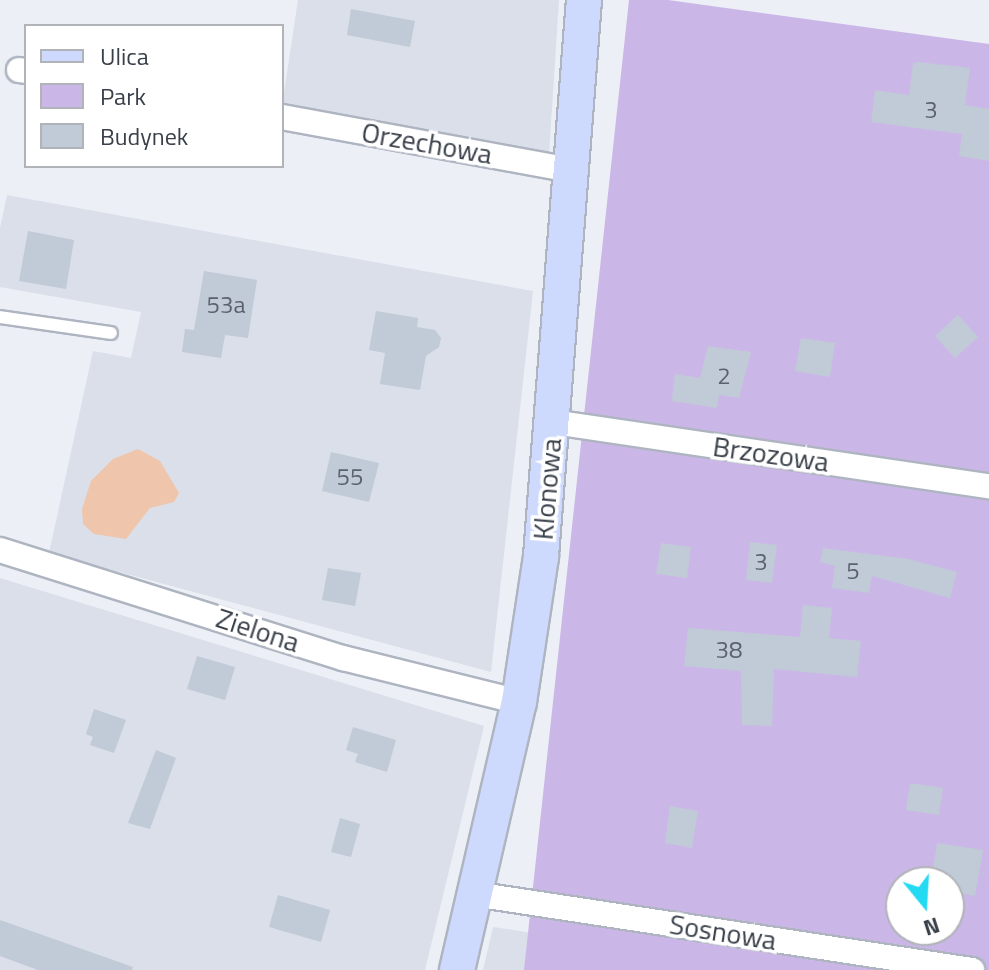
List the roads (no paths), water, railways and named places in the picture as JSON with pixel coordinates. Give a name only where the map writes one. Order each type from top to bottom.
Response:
[{"type":"street","name":"Klonowa","points":[[457,970],[519,702],[541,556],[584,0]]},
{"type":"street","name":"Orzechowa","points":[[284,117],[571,170]]},
{"type":"street","name":"Brzozowa","points":[[553,422],[989,486]]},
{"type":"street","name":"Zielona","points":[[0,550],[343,658],[519,702]]},
{"type":"street","name":"Sosnowa","points":[[474,894],[972,970]]},
{"type":"lane","points":[[0,317],[111,333]]}]
